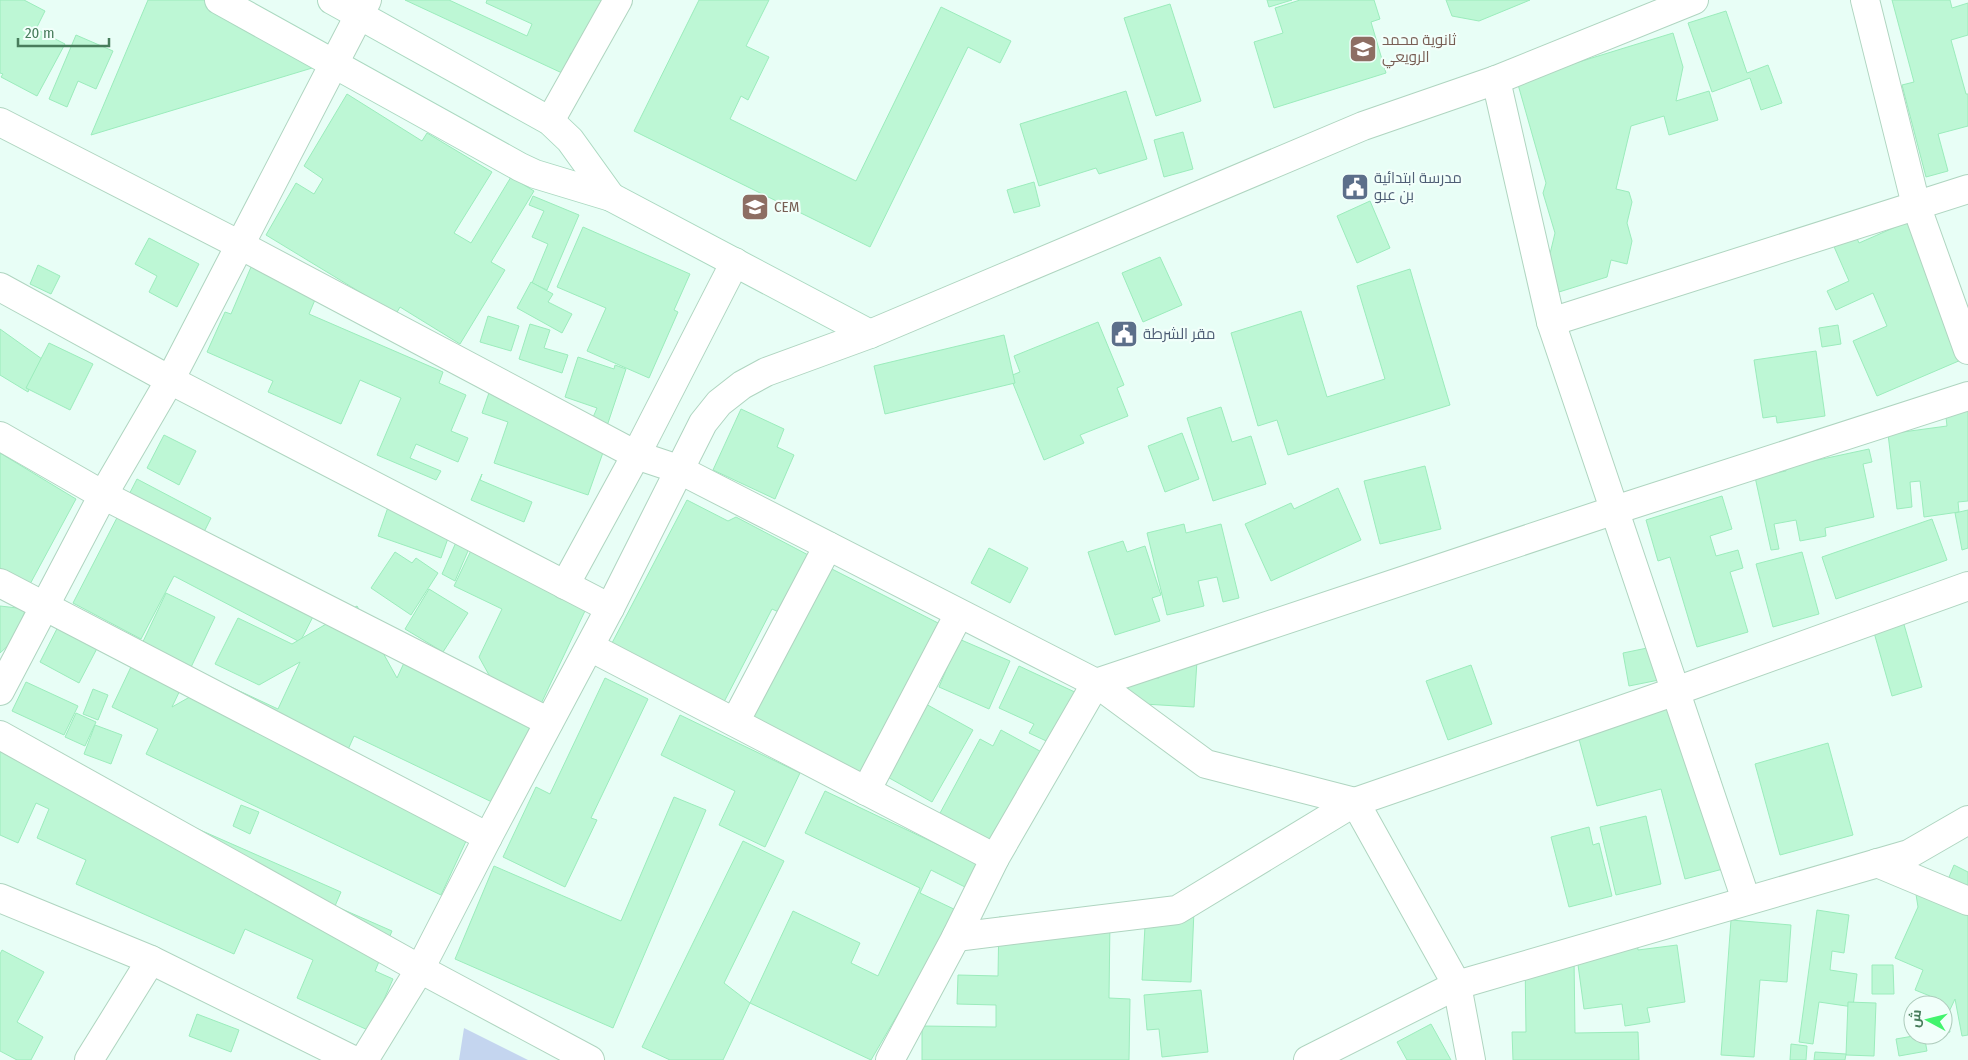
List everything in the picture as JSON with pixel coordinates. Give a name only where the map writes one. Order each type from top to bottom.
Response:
[{"type":"street","points":[[219,0],[520,167],[535,174],[611,197],[870,334]]},
{"type":"street","points":[[332,0],[363,7],[550,121],[570,140],[611,197]]},
{"type":"street","points":[[550,121],[618,0]]},
{"type":"street","points":[[364,1060],[420,969],[590,647],[678,469],[703,423],[719,403],[742,385],[766,372],[870,334],[1363,126],[1496,80],[1694,0]]},
{"type":"street","points":[[1864,0],[1916,206],[1968,350]]},
{"type":"street","points":[[0,691],[103,494],[170,380],[363,7]]},
{"type":"street","points":[[1496,80],[1551,322],[1746,900]]},
{"type":"street","points":[[0,122],[240,245],[636,455],[678,469],[1096,683],[1206,764],[1355,802],[1456,984],[1470,1060]]},
{"type":"street","points":[[1551,322],[1968,189]]},
{"type":"street","points":[[565,585],[636,455],[735,262]]},
{"type":"street","points":[[0,287],[170,380],[610,608]]},
{"type":"street","points":[[890,1060],[956,937],[995,858],[1096,683],[1615,510],[1968,396]]},
{"type":"street","points":[[0,436],[103,494],[550,722]]},
{"type":"street","points":[[734,722],[828,546]]},
{"type":"street","points":[[0,583],[488,837]]},
{"type":"street","points":[[956,937],[1176,910],[1355,802],[1676,691],[1968,586]]},
{"type":"street","points":[[866,791],[960,614]]},
{"type":"street","points":[[590,647],[995,858]]},
{"type":"street","points":[[0,735],[420,969],[590,1060]]},
{"type":"street","points":[[1308,1060],[1456,984],[1909,854],[1968,820]]},
{"type":"street","points":[[1877,863],[1968,901]]},
{"type":"street","points":[[0,898],[150,960],[353,1060]]},
{"type":"street","points":[[89,1060],[150,960]]},
{"type":"shaded area","points":[[464,1028],[528,1060],[459,1060]]},
{"type":"building","points":[[0,0],[24,0],[45,11],[36,29],[65,44],[37,96],[1,77],[3,74],[0,73]]},
{"type":"building","points":[[148,0],[209,0],[322,65],[91,135]]},
{"type":"building","points":[[405,0],[449,0],[527,36],[532,24],[486,3],[487,0],[602,0],[576,55],[571,53],[562,73]]},
{"type":"building","points":[[699,0],[769,0],[746,46],[769,57],[748,100],[741,96],[730,119],[856,181],[941,7],[1011,41],[1000,63],[968,47],[870,247],[634,131]]},
{"type":"building","points":[[1267,0],[1292,0],[1269,7]]},
{"type":"building","points":[[1300,0],[1374,0],[1380,19],[1371,22],[1386,73],[1274,108],[1254,42],[1283,33],[1275,8]]},
{"type":"building","points":[[1446,0],[1530,0],[1479,21],[1452,16]]},
{"type":"building","points":[[1892,0],[1950,0],[1952,8],[1968,3],[1968,35],[1951,40],[1966,94],[1968,94],[1968,126],[1938,134],[1948,171],[1926,177],[1902,85],[1914,82]]},
{"type":"building","points":[[1170,4],[1201,101],[1156,116],[1124,18]]},
{"type":"building","points":[[1726,11],[1747,73],[1768,65],[1782,103],[1761,110],[1750,78],[1712,92],[1688,23]]},
{"type":"building","points":[[1673,33],[1683,67],[1676,101],[1709,91],[1718,120],[1669,135],[1664,116],[1631,126],[1616,189],[1629,192],[1632,202],[1627,223],[1632,241],[1627,264],[1611,260],[1607,277],[1559,292],[1549,258],[1555,233],[1543,193],[1546,183],[1517,81]]},
{"type":"building","points":[[76,35],[113,51],[96,89],[78,81],[67,107],[49,99]]},
{"type":"building","points":[[1126,91],[1147,159],[1099,174],[1096,168],[1039,186],[1020,124]]},
{"type":"building","points":[[347,94],[422,141],[427,133],[492,172],[454,233],[471,243],[511,177],[534,191],[491,262],[505,270],[460,344],[400,307],[396,314],[266,235],[296,183],[314,194],[323,179],[304,166]]},
{"type":"building","points":[[1183,132],[1193,169],[1164,177],[1154,140]]},
{"type":"building","points":[[1034,182],[1040,206],[1014,213],[1007,190]]},
{"type":"building","points":[[533,196],[579,215],[547,290],[532,283],[548,244],[532,237],[544,211],[529,205]]},
{"type":"building","points":[[1370,201],[1390,248],[1357,263],[1337,216]]},
{"type":"building","points":[[1916,218],[1968,309],[1968,357],[1877,396],[1853,341],[1887,326],[1873,293],[1836,310],[1827,291],[1849,281],[1832,242],[1854,232],[1859,243]]},
{"type":"building","points":[[583,227],[690,274],[674,310],[678,312],[649,378],[587,351],[606,308],[557,287]]},
{"type":"building","points":[[149,238],[199,264],[177,307],[149,292],[157,276],[135,264]]},
{"type":"building","points":[[1160,257],[1182,305],[1143,322],[1122,273]]},
{"type":"building","points":[[254,260],[320,288],[309,314],[443,372],[439,383],[466,395],[451,431],[468,438],[458,462],[416,444],[410,458],[441,471],[436,480],[377,455],[401,398],[360,380],[341,424],[268,392],[273,381],[207,352],[225,312],[231,314]]},
{"type":"building","points":[[38,265],[60,276],[51,294],[30,284]]},
{"type":"building","points":[[1410,269],[1450,405],[1288,455],[1277,420],[1258,426],[1231,333],[1301,311],[1327,397],[1385,379],[1357,286]]},
{"type":"building","points":[[531,282],[553,294],[548,302],[572,314],[562,333],[517,308]]},
{"type":"building","points":[[488,316],[519,326],[511,351],[480,342]]},
{"type":"building","points":[[1098,322],[1124,385],[1117,388],[1128,416],[1080,435],[1084,443],[1044,460],[1010,376],[1020,372],[1014,356]]},
{"type":"building","points":[[530,324],[550,330],[544,348],[568,355],[562,373],[519,359]]},
{"type":"building","points":[[1838,325],[1841,344],[1822,347],[1819,328]]},
{"type":"building","points":[[0,329],[42,359],[28,392],[0,375]]},
{"type":"building","points":[[1004,335],[1015,383],[885,414],[874,366]]},
{"type":"building","points":[[49,343],[93,364],[70,410],[26,388]]},
{"type":"building","points":[[1816,351],[1825,416],[1777,423],[1776,416],[1763,418],[1754,360]]},
{"type":"building","points":[[578,357],[614,369],[615,365],[626,369],[607,426],[612,427],[588,495],[494,463],[508,422],[482,413],[491,387],[591,422],[597,408],[565,397]]},
{"type":"building","points":[[1968,406],[1968,501],[1958,502],[1959,512],[1924,517],[1920,481],[1910,482],[1912,507],[1897,509],[1888,434],[1947,426],[1945,409]]},
{"type":"building","points":[[1221,407],[1232,442],[1251,436],[1266,484],[1213,501],[1187,418]]},
{"type":"building","points":[[741,409],[784,429],[777,447],[794,455],[775,499],[713,470]]},
{"type":"building","points":[[1182,433],[1199,479],[1165,492],[1148,446]]},
{"type":"building","points":[[164,435],[196,451],[179,485],[147,468]]},
{"type":"building","points":[[1869,449],[1872,462],[1863,464],[1874,517],[1825,528],[1826,536],[1800,541],[1796,520],[1774,524],[1779,549],[1771,550],[1755,477],[1786,471],[1785,467]]},
{"type":"building","points":[[0,453],[76,499],[29,586],[0,568]]},
{"type":"building","points":[[1425,466],[1441,529],[1380,544],[1364,481]]},
{"type":"building","points":[[482,474],[480,480],[532,502],[524,522],[471,500]]},
{"type":"building","points":[[137,479],[211,518],[199,542],[319,605],[300,642],[174,576],[141,639],[73,603]]},
{"type":"building","points":[[1338,488],[1361,540],[1271,581],[1245,524],[1291,503],[1294,509]]},
{"type":"building","points":[[394,490],[457,513],[441,558],[378,536]]},
{"type":"building","points":[[1722,496],[1732,529],[1710,536],[1716,556],[1738,550],[1743,568],[1730,572],[1748,632],[1697,647],[1670,557],[1658,561],[1646,520]]},
{"type":"building","points":[[687,500],[728,521],[736,517],[812,557],[783,614],[772,609],[724,702],[612,643]]},
{"type":"building","points":[[1968,510],[1968,548],[1962,550],[1955,513]]},
{"type":"building","points":[[1932,519],[1947,560],[1836,599],[1822,557]]},
{"type":"building","points":[[1184,524],[1186,533],[1221,524],[1239,598],[1223,602],[1217,577],[1198,581],[1204,606],[1167,615],[1147,533]]},
{"type":"building","points":[[461,531],[474,537],[455,581],[442,574]]},
{"type":"building","points":[[477,538],[593,594],[494,803],[354,736],[343,761],[474,824],[441,895],[146,754],[158,729],[112,707],[166,593],[215,617],[172,707],[218,681],[278,709],[300,662],[259,685],[215,664],[238,618],[292,644],[357,606],[397,678],[409,652],[503,700],[479,657],[502,609],[454,586]]},
{"type":"building","points":[[1123,541],[1127,552],[1145,546],[1161,595],[1152,598],[1160,621],[1115,635],[1088,552]]},
{"type":"building","points":[[989,548],[1028,568],[1010,603],[971,583]]},
{"type":"building","points":[[395,552],[412,563],[416,558],[438,573],[411,615],[371,588]]},
{"type":"building","points":[[1802,552],[1819,614],[1773,627],[1756,564]]},
{"type":"building","points":[[826,566],[940,624],[863,775],[749,717]]},
{"type":"building","points":[[429,589],[468,613],[443,652],[405,629]]},
{"type":"building","points":[[0,606],[26,609],[12,642],[0,653]]},
{"type":"building","points":[[64,615],[104,635],[79,683],[40,662]]},
{"type":"building","points":[[1903,621],[1922,687],[1892,696],[1873,629]]},
{"type":"building","points":[[959,639],[1010,661],[989,709],[939,687]]},
{"type":"building","points":[[1652,647],[1659,680],[1629,686],[1623,653]]},
{"type":"building","points":[[1160,658],[1197,661],[1194,707],[1127,703],[1129,676],[1159,678]]},
{"type":"building","points":[[1471,665],[1492,724],[1448,740],[1426,681]]},
{"type":"building","points":[[1019,666],[1079,694],[1055,745],[1029,733],[1034,724],[999,708]]},
{"type":"building","points":[[605,678],[648,699],[591,818],[597,820],[565,887],[503,857],[536,787],[550,794]]},
{"type":"building","points":[[26,682],[78,706],[64,735],[12,711]]},
{"type":"building","points":[[93,689],[108,695],[98,720],[83,714]]},
{"type":"building","points":[[1689,698],[1709,773],[1718,771],[1742,864],[1685,879],[1661,789],[1597,806],[1576,728]]},
{"type":"building","points":[[924,703],[973,730],[932,802],[884,775]]},
{"type":"building","points":[[76,713],[96,722],[85,746],[65,737]]},
{"type":"building","points":[[680,715],[800,773],[765,847],[719,825],[735,791],[661,755]]},
{"type":"building","points":[[95,725],[122,735],[111,764],[84,754]]},
{"type":"building","points":[[1001,730],[1049,756],[995,845],[939,815],[980,739],[993,746]]},
{"type":"building","points":[[0,742],[341,892],[335,906],[392,931],[375,971],[393,979],[370,1031],[297,998],[313,960],[245,929],[234,954],[76,884],[86,860],[37,838],[49,809],[36,803],[18,843],[0,835]]},
{"type":"building","points":[[1828,743],[1853,835],[1780,855],[1755,764]]},
{"type":"building","points":[[825,791],[983,866],[971,890],[931,870],[920,893],[958,911],[871,1060],[750,1003],[793,911],[860,943],[851,963],[878,976],[920,888],[805,833]]},
{"type":"building","points":[[674,797],[706,810],[613,1028],[455,959],[494,866],[621,921]]},
{"type":"building","points":[[241,805],[259,812],[250,834],[233,826]]},
{"type":"building","points":[[1646,816],[1661,884],[1616,895],[1600,827]]},
{"type":"building","points":[[1589,827],[1593,845],[1599,843],[1612,896],[1569,907],[1551,837]]},
{"type":"building","points":[[743,841],[784,861],[724,983],[750,1003],[723,1060],[670,1060],[642,1047]]},
{"type":"building","points":[[1954,865],[1968,872],[1968,1035],[1962,1036],[1955,999],[1953,1003],[1953,995],[1928,995],[1915,990],[1923,970],[1895,958],[1918,907],[1915,888],[1947,882]]},
{"type":"building","points":[[1146,908],[1194,910],[1191,982],[1142,980]]},
{"type":"building","points":[[1817,910],[1849,915],[1844,953],[1832,951],[1830,970],[1857,974],[1853,1007],[1819,1002],[1813,1044],[1799,1042]]},
{"type":"building","points":[[999,917],[1110,919],[1109,998],[1130,999],[1129,1060],[922,1060],[922,1026],[996,1027],[996,1005],[957,1004],[958,975],[998,976]]},
{"type":"building","points":[[1731,920],[1791,925],[1787,982],[1760,980],[1754,1057],[1721,1055]]},
{"type":"building","points":[[1637,941],[1638,950],[1677,945],[1685,1002],[1647,1008],[1650,1022],[1625,1026],[1622,1004],[1584,1009],[1576,950]]},
{"type":"building","points":[[2,950],[44,972],[17,1022],[43,1037],[31,1060],[17,1060],[0,1051],[0,954]]},
{"type":"building","points":[[1574,957],[1575,1033],[1638,1032],[1639,1060],[1513,1060],[1512,1032],[1526,1032],[1525,958]]},
{"type":"building","points":[[1872,965],[1893,965],[1894,994],[1872,994]]},
{"type":"building","points":[[1201,990],[1208,1052],[1162,1057],[1159,1029],[1147,1030],[1144,995]]},
{"type":"building","points":[[1848,1002],[1876,1003],[1874,1056],[1846,1055]]},
{"type":"building","points":[[197,1014],[239,1030],[231,1052],[189,1036]]},
{"type":"building","points":[[1431,1024],[1451,1060],[1407,1060],[1397,1042]]},
{"type":"building","points":[[1903,1038],[1903,1045],[1926,1045],[1927,1051],[1899,1056],[1896,1039]]},
{"type":"building","points":[[1791,1044],[1807,1046],[1806,1060],[1790,1060]]},
{"type":"building","points":[[1815,1052],[1846,1054],[1845,1060],[1814,1060]]},
{"type":"place","name":"ثانوية محمد الرويعي","points":[[1363,49]]},
{"type":"place","name":"مدرسة ابتدائية بن عبو","points":[[1355,187]]},
{"type":"place","name":"CEM","points":[[755,207]]},
{"type":"place","name":"مقر الشرطة","points":[[1124,334]]}]
